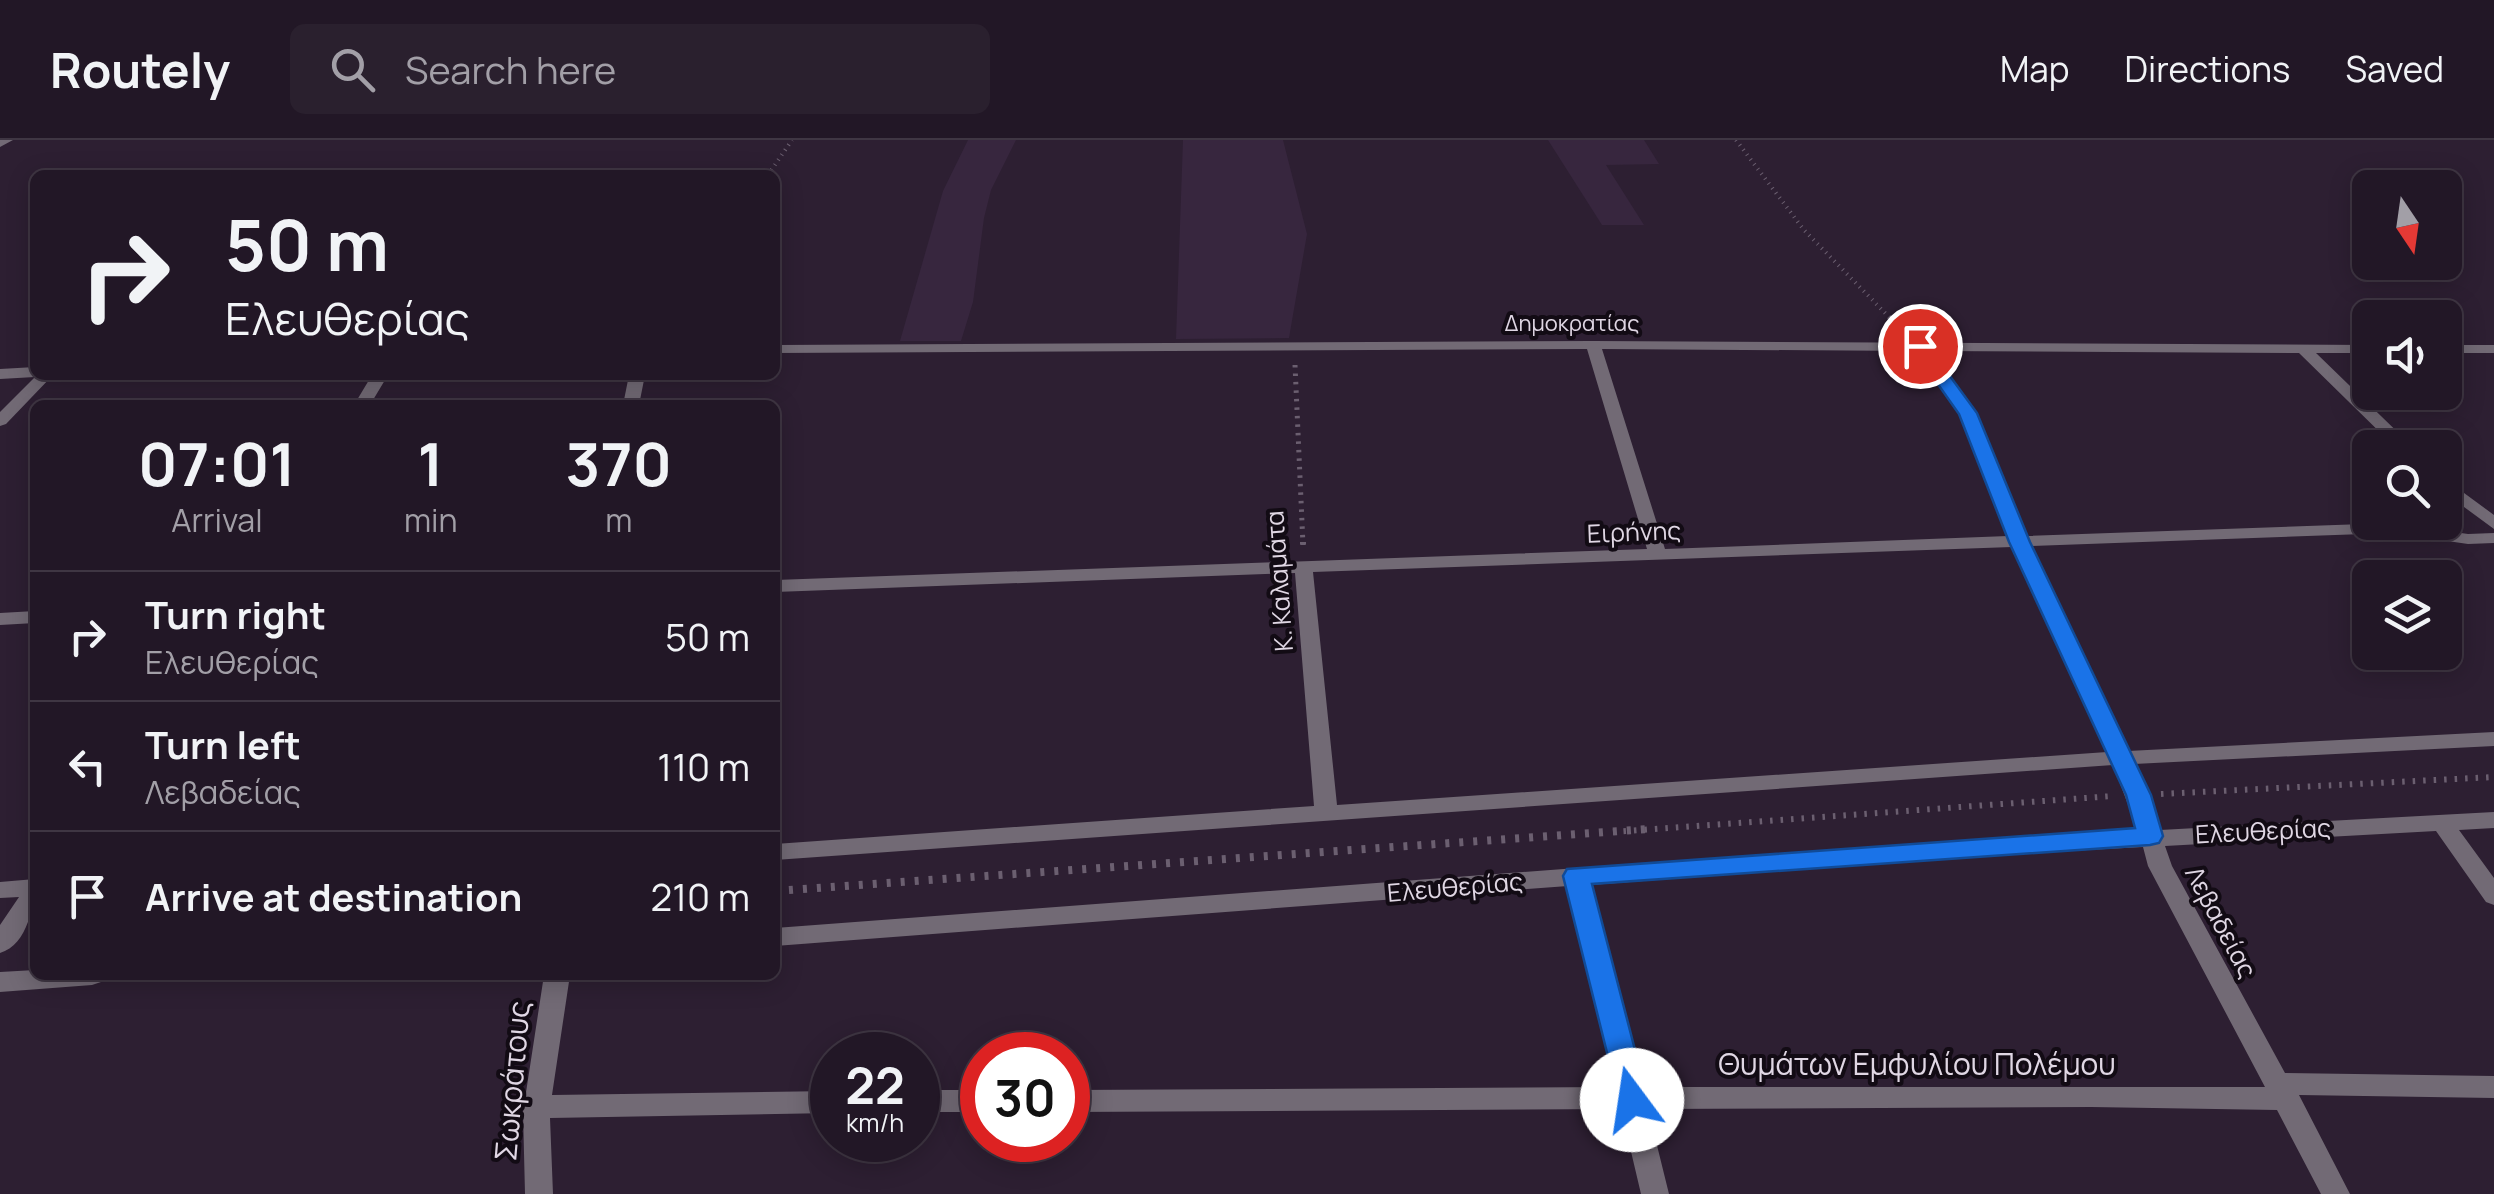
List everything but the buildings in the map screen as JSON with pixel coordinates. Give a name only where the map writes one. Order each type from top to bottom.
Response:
[{"type":"street","points":[[0,144],[6,140]]},
{"type":"street","points":[[1593,345],[1658,556]]},
{"type":"street","name":"Δημοκρατίας","points":[[780,349],[1593,345],[2352,349]]},
{"type":"street","name":"Λεβαδείας","points":[[1920,346],[1960,398],[2020,542],[2122,758],[2182,909],[2336,1194]]},
{"type":"street","points":[[2302,348],[2387,430]]},
{"type":"street","points":[[2462,349],[2494,349]]},
{"type":"street","points":[[0,374],[30,372]]},
{"type":"street","points":[[0,421],[40,380]]},
{"type":"street","points":[[2462,498],[2494,524]]},
{"type":"street","name":"Ειρήνης","points":[[780,586],[2392,528],[2494,539]]},
{"type":"street","points":[[2494,539],[2490,546],[2494,555]]},
{"type":"street","name":"Κ. Καλαμάτα","points":[[1304,569],[1326,811]]},
{"type":"street","points":[[0,619],[30,617]]},
{"type":"street","points":[[780,852],[2122,758],[2494,739]]},
{"type":"street","name":"Ελευθερίας","points":[[780,937],[2150,836],[2494,820]]},
{"type":"street","points":[[2442,822],[2494,896]]},
{"type":"street","points":[[1577,876],[1654,1194]]},
{"type":"street","points":[[0,890],[30,889]]},
{"type":"street","points":[[0,944],[30,897]]},
{"type":"street","points":[[0,982],[30,980]]},
{"type":"street","name":"Σωκράτους","points":[[539,1194],[534,1151],[537,1107],[555,980]]},
{"type":"street","name":"Θυμάτων Εμφυλίου Πολέμου","points":[[1090,1101],[2056,1096],[2494,1086]]},
{"type":"street","points":[[537,1107],[810,1102]]},
{"type":"path","points":[[771,170],[792,140]]},
{"type":"path","points":[[1736,140],[1841,272],[1920,346]]},
{"type":"path","name":"Κ. Καλαμάτα","points":[[1294,347],[1304,569]]},
{"type":"path","name":"Ελευθερίας","points":[[780,891],[2138,795],[2494,777]]},
{"type":"shaded area","points":[[968,140],[1016,140],[991,190],[973,302],[961,341],[900,341],[943,191]]},
{"type":"shaded area","points":[[1183,140],[1283,140],[1307,234],[1289,338],[1176,339]]},
{"type":"shaded area","points":[[1548,140],[1644,140],[1659,164],[1606,165],[1644,225],[1602,225]]},
{"type":"route","points":[[1632,1100],[1577,876],[2150,836],[2138,795],[2020,542],[1968,413],[1920,346]]}]
